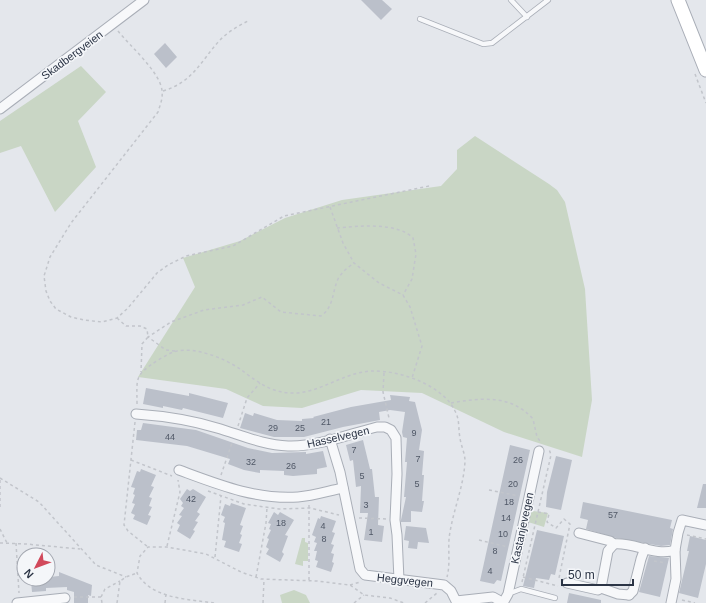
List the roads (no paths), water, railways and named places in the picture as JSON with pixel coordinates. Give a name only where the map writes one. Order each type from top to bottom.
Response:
[{"type":"main road","points":[[678,0],[706,70]]},
{"type":"street","name":"Skadbergveien","points":[[0,109],[144,0]]},
{"type":"street","name":"Hasselvegen","points":[[136,414],[179,418],[218,428],[255,441],[278,445],[300,446],[377,427],[385,427],[391,430],[396,438],[398,463],[395,520],[398,535],[399,580]]},
{"type":"street","name":"Heggvegen","points":[[330,439],[343,488],[356,553],[360,569],[363,572],[368,576],[444,585],[451,591],[456,602],[494,597],[503,603]]},
{"type":"street","name":"Kastanjevegen","points":[[503,603],[508,594],[529,498],[542,448]]},
{"type":"street","points":[[179,470],[238,490],[268,497],[308,496],[343,488]]},
{"type":"street","points":[[671,601],[676,579],[675,550],[682,520],[706,525]]},
{"type":"street","points":[[579,533],[610,541],[614,544]]},
{"type":"street","points":[[601,588],[608,550],[614,544],[622,543],[660,552],[675,550]]},
{"type":"street","points":[[563,581],[598,590],[601,588],[630,599],[645,548]]},
{"type":"street","points":[[18,603],[64,598]]},
{"type":"lane","points":[[511,0],[527,17]]},
{"type":"lane","points":[[420,19],[483,44],[492,43],[548,0]]},
{"type":"lane","points":[[508,594],[520,589],[555,598]]}]
